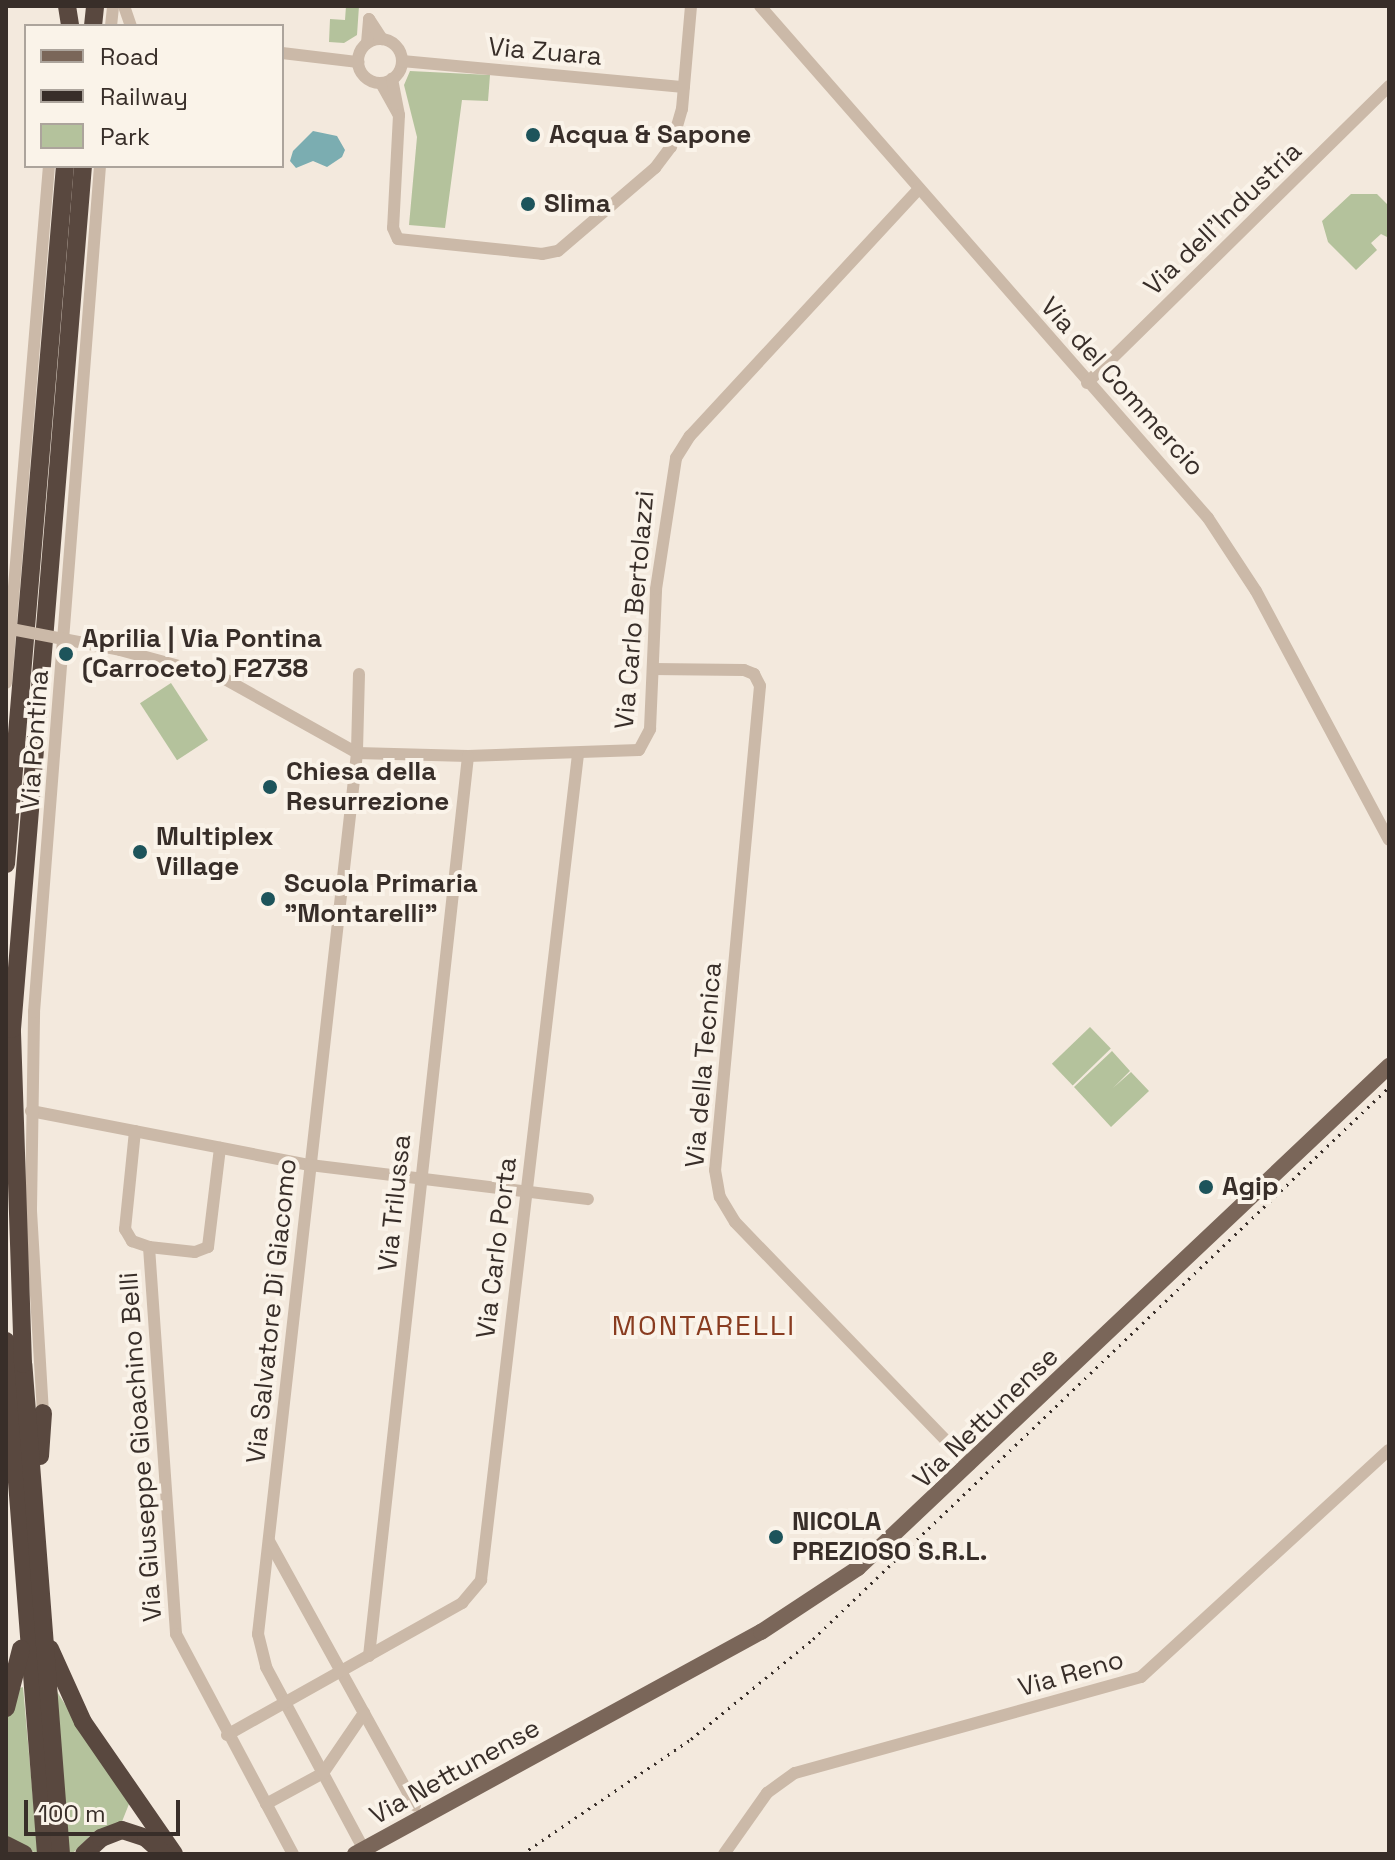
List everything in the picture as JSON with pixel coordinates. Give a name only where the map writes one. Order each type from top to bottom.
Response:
[{"type":"highway","points":[[6,864],[65,168]]},
{"type":"highway","points":[[46,1854],[26,1498],[12,1029],[83,172]]},
{"type":"highway","points":[[6,1341],[26,1498]]},
{"type":"highway","points":[[26,1498],[43,1413]]},
{"type":"highway","points":[[6,1458],[26,1498]]},
{"type":"highway","points":[[6,1708],[33,1617]]},
{"type":"highway","points":[[33,1617],[73,1704],[174,1854]]},
{"type":"highway","points":[[33,1617],[61,1854]]},
{"type":"highway","points":[[127,1831],[137,1801]]},
{"type":"highway","points":[[84,1854],[108,1833],[127,1831],[151,1840],[164,1854]]},
{"type":"highway","points":[[6,1845],[24,1854]]},
{"type":"main road","name":"Via Nettunense","points":[[360,1852],[813,1600],[878,1553],[1389,1066]]},
{"type":"street","points":[[387,81],[399,115],[396,237],[404,242],[544,254],[564,248],[662,161],[678,131],[691,6]]},
{"type":"street","name":"Via del Commercio","points":[[760,6],[1087,383],[1188,494],[1234,555],[1389,840]]},
{"type":"street","points":[[370,13],[382,39],[398,48],[402,61],[387,81]]},
{"type":"street","points":[[370,13],[367,43],[358,62],[363,75],[387,81]]},
{"type":"street","points":[[367,43],[382,39]]},
{"type":"street","points":[[284,53],[358,62]]},
{"type":"street","name":"Via Zuara","points":[[402,61],[684,87]]},
{"type":"street","name":"Via dell'Industria","points":[[1087,383],[1389,86]]},
{"type":"street","name":"Via Pontina","points":[[6,683],[49,168]]},
{"type":"street","name":"Via Pontina","points":[[43,1413],[31,1111],[34,1012],[100,168]]},
{"type":"street","name":"Via Carlo Bertolazzi","points":[[357,753],[468,756],[578,754],[641,748],[650,729],[656,589],[670,478],[680,451],[919,189]]},
{"type":"street","points":[[6,628],[120,650],[223,678],[357,753]]},
{"type":"street","name":"Via della Tecnica","points":[[653,669],[744,670],[754,674],[760,686],[715,1170],[720,1197],[735,1222],[970,1465]]},
{"type":"street","name":"Via Salvatore Di Giacomo","points":[[359,674],[357,753],[259,1641],[285,1702],[360,1852]]},
{"type":"street","name":"Via Carlo Porta","points":[[227,1735],[465,1601],[481,1580],[578,754]]},
{"type":"street","name":"Via Trilussa","points":[[369,1656],[468,756]]},
{"type":"street","points":[[31,1111],[310,1165],[588,1199]]},
{"type":"street","points":[[135,1131],[125,1226],[129,1238],[149,1247],[205,1249],[211,1239],[220,1148]]},
{"type":"street","name":"Via Giuseppe Gioachino Belli","points":[[149,1247],[175,1629],[227,1735],[293,1854]]},
{"type":"street","name":"Via Reno","points":[[724,1854],[767,1793],[795,1773],[1141,1677],[1389,1450]]},
{"type":"street","points":[[269,1541],[415,1805]]},
{"type":"street","points":[[266,1804],[323,1773],[364,1713]]},
{"type":"green space","points":[[346,6],[359,6],[357,35],[344,43],[329,42],[330,19],[345,20]]},
{"type":"green space","points":[[410,71],[490,75],[488,101],[462,100],[445,228],[409,225],[417,137],[404,85]]},
{"type":"green space","points":[[1351,194],[1377,194],[1389,206],[1389,238],[1381,234],[1371,243],[1377,250],[1356,270],[1328,242],[1322,221]]},
{"type":"green space","points":[[171,683],[208,740],[177,760],[140,703]]},
{"type":"green space","points":[[1090,1027],[1111,1049],[1073,1085],[1052,1064]]},
{"type":"green space","points":[[1112,1051],[1130,1071],[1113,1088],[1131,1072],[1149,1091],[1111,1127],[1074,1087]]},
{"type":"green space","points":[[52,1684],[129,1804],[121,1824],[95,1831],[72,1854],[66,1854]]},
{"type":"green space","points":[[23,1687],[38,1854],[6,1838],[6,1714],[17,1689]]},
{"type":"water","points":[[313,131],[337,136],[345,150],[342,157],[327,167],[313,161],[296,168],[290,161],[293,151]]},
{"type":"railway","points":[[522,1854],[691,1739],[813,1639],[1389,1087]]},
{"type":"place","name":"Acqua & Sapone","points":[[533,135]]},
{"type":"place","name":"Slima","points":[[528,204]]},
{"type":"place","name":"Aprilia | Via Pontina (Carroceto) F2738","points":[[66,654]]},
{"type":"place","name":"Chiesa della Resurrezione","points":[[270,787]]},
{"type":"place","name":"Multiplex Village","points":[[140,852]]},
{"type":"place","name":"Scuola Primaria \"Montarelli\"","points":[[268,899]]},
{"type":"place","name":"Agip","points":[[1206,1187]]},
{"type":"place","name":"NICOLA PREZIOSO S.R.L.","points":[[776,1537]]},
{"type":"district","name":"MONTARELLI","points":[[704,1325]]}]
